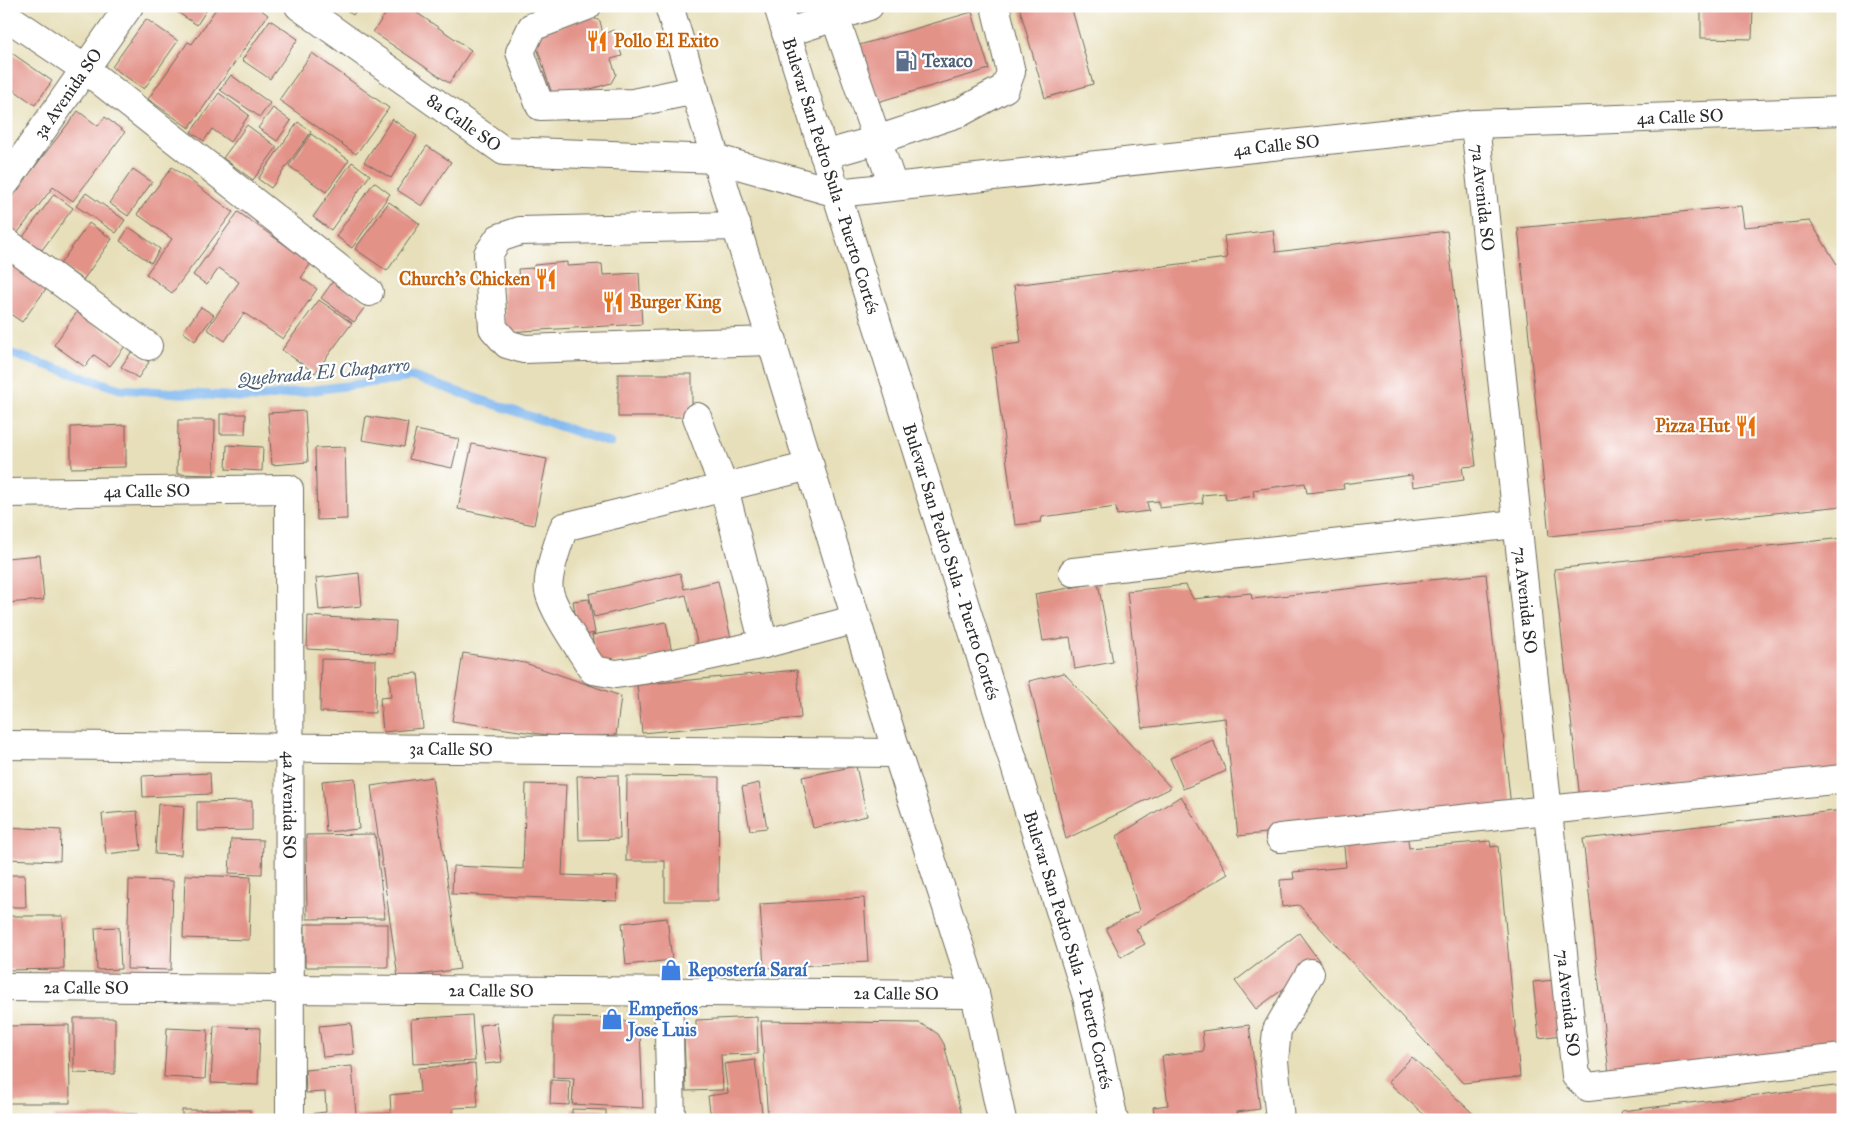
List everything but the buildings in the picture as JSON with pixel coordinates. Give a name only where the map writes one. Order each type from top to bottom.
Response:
[{"type":"main road","name":"3a Avenida SO","points":[[6,182],[129,6]]},
{"type":"main road","name":"8a Calle SO","points":[[299,6],[504,151],[717,159]]},
{"type":"main road","points":[[588,6],[532,27],[520,52],[540,106],[633,102],[695,90]]},
{"type":"main road","points":[[669,6],[773,341],[897,753],[975,994],[1002,1120]]},
{"type":"main road","name":"Bulevar San Pedro Sula - Puerto Cortés","points":[[778,6],[1087,997],[1114,1120]]},
{"type":"main road","points":[[786,33],[869,6]]},
{"type":"main road","points":[[824,155],[877,140],[961,112],[1006,88],[1011,72],[996,6]]},
{"type":"main road","points":[[6,16],[85,69],[369,292]]},
{"type":"main road","points":[[835,17],[893,186]]},
{"type":"main road","name":"4a Calle SO","points":[[717,159],[837,193],[1475,124],[1843,111]]},
{"type":"main road","name":"7a Avenida SO","points":[[1475,124],[1576,1076],[1588,1087],[1843,1058]]},
{"type":"main road","points":[[737,226],[520,231],[499,238],[488,254],[493,328],[506,344],[524,349],[773,341]]},
{"type":"main road","points":[[6,242],[148,346]]},
{"type":"main road","points":[[697,417],[724,488],[764,644]]},
{"type":"main road","points":[[810,466],[564,527],[554,555],[548,590],[564,622],[593,670],[616,674],[764,644],[856,619]]},
{"type":"main road","name":"4a Calle SO","points":[[6,493],[288,488]]},
{"type":"main road","name":"4a Avenida SO","points":[[288,488],[291,748],[290,1120]]},
{"type":"main road","points":[[1073,572],[1516,524]]},
{"type":"main road","name":"3a Calle SO","points":[[6,745],[897,753]]},
{"type":"main road","points":[[1280,838],[1843,779]]},
{"type":"main road","points":[[1280,1120],[1274,1061],[1277,1030],[1310,973]]},
{"type":"main road","name":"2a Calle SO","points":[[6,987],[975,994]]},
{"type":"main road","points":[[668,992],[670,1120]]},
{"type":"waterway","name":"Quebrada El Chaparro","points":[[6,352],[120,389],[254,398],[413,377],[610,443]]},
{"type":"place","name":"Pollo El Exito","points":[[597,41]]},
{"type":"place","name":"Texaco","points":[[906,61]]},
{"type":"place","name":"Church's Chicken","points":[[546,279]]},
{"type":"place","name":"Burger King","points":[[613,302]]},
{"type":"place","name":"Pizza Hut","points":[[1746,426]]},
{"type":"place","name":"Repostería Saraí","points":[[671,970]]},
{"type":"place","name":"Empeños Jose Luis","points":[[612,1019]]}]
